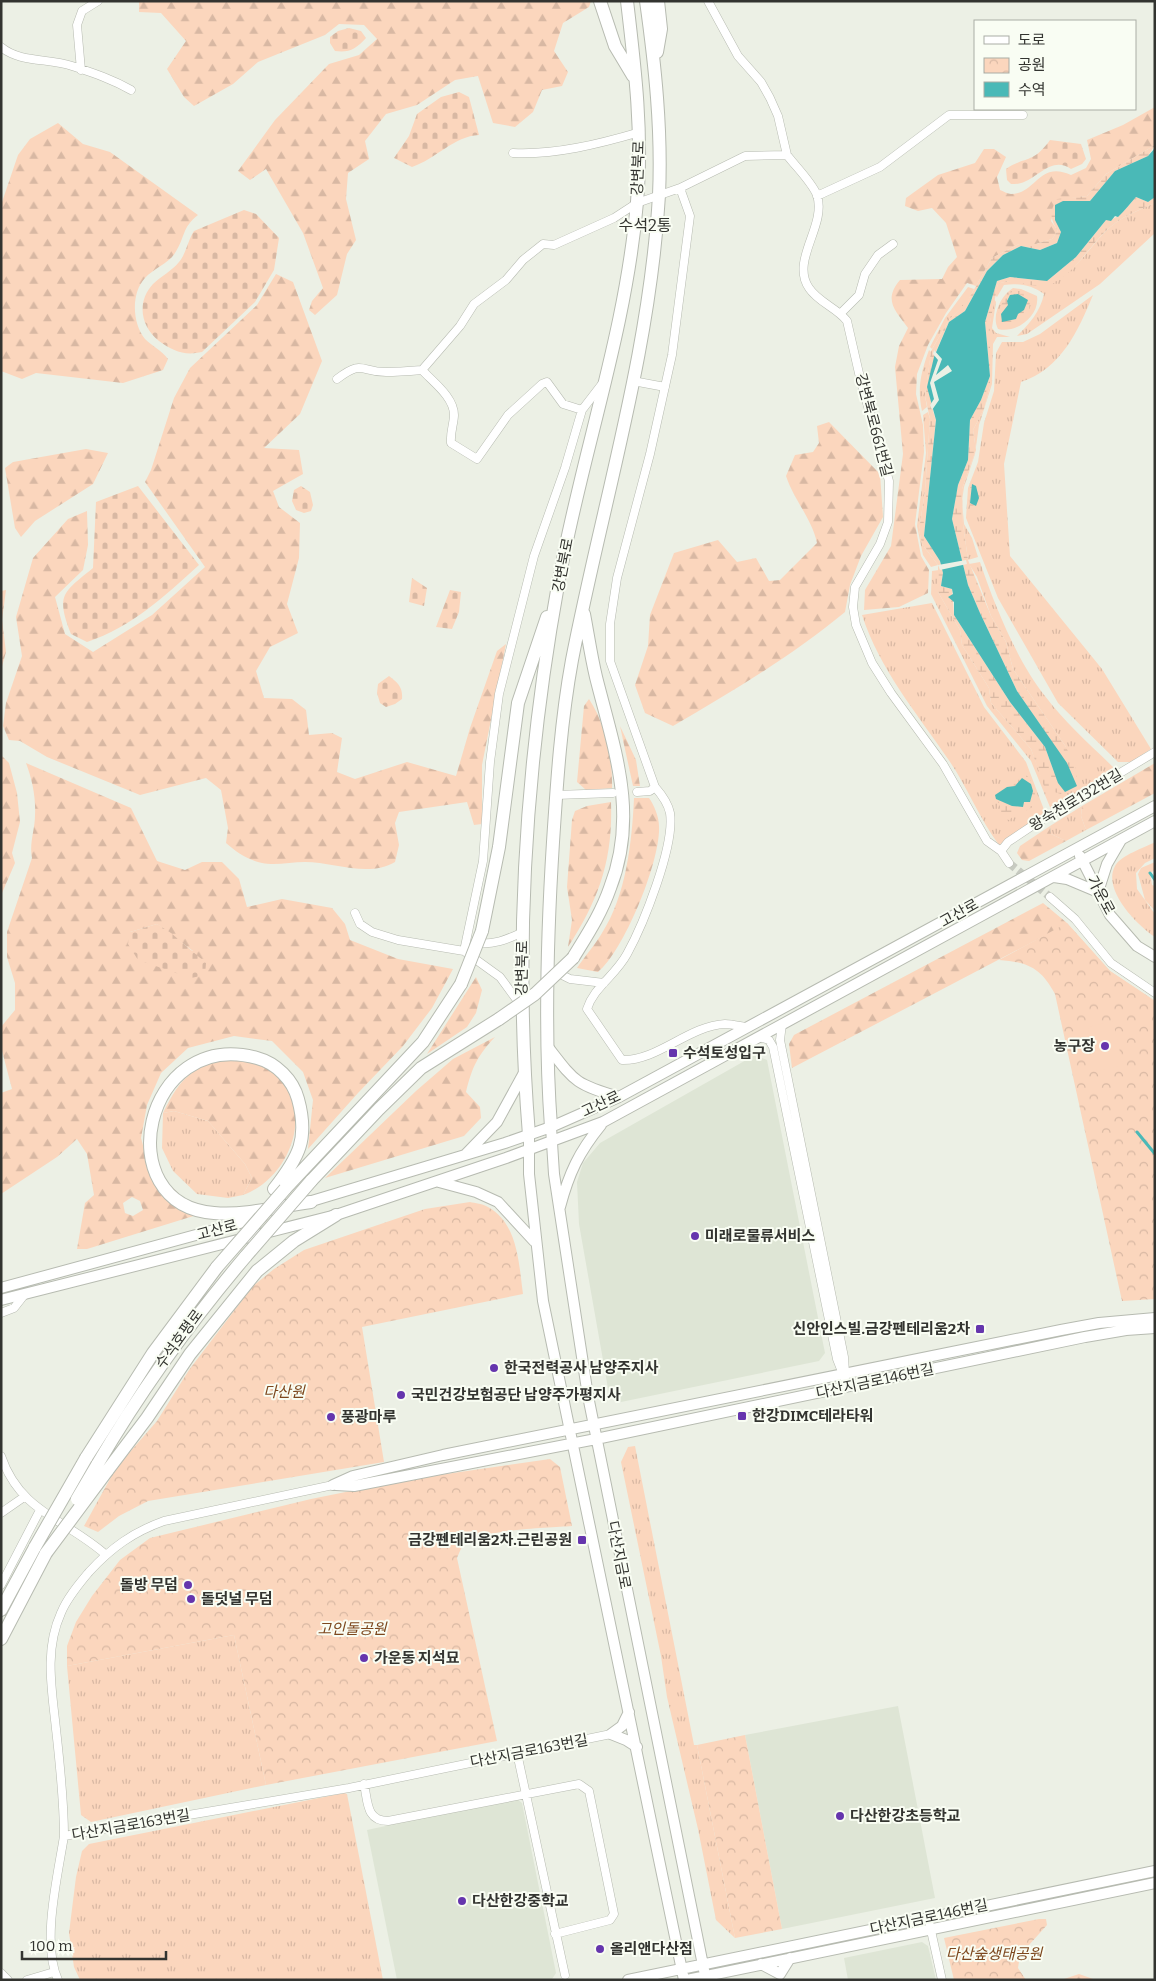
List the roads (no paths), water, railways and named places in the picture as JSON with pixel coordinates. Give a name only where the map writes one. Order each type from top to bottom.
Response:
[{"type":"highway","points":[[600,1],[615,46],[636,82]]},
{"type":"highway","name":"강변북로","points":[[529,1135],[522,1007],[523,932],[530,794],[537,721],[558,584],[607,378],[624,297],[637,203],[640,132],[627,1]]},
{"type":"highway","name":"강변북로","points":[[551,1127],[547,968],[556,795],[572,662],[633,381],[655,245],[659,145],[655,65],[646,1]]},
{"type":"highway","points":[[655,65],[661,29],[658,1]]},
{"type":"highway","name":"수석호평로","points":[[1,1639],[40,1550],[86,1458],[153,1353],[230,1250],[280,1189],[400,1068],[423,1042],[462,984],[482,931],[499,847],[518,703],[558,584]]},
{"type":"highway","name":"수석호평로","points":[[1,1610],[40,1550],[102,1468],[127,1414],[163,1360],[204,1305],[311,1181],[421,1068],[535,994],[573,958],[589,934],[611,886],[622,833],[624,800],[614,742],[596,676],[583,608]]},
{"type":"highway","points":[[280,1189],[292,1166],[302,1140],[303,1120],[298,1096],[292,1086],[274,1066],[246,1055],[219,1055],[200,1060],[187,1068],[163,1092],[155,1107],[150,1129],[149,1142],[154,1165],[167,1190],[179,1201],[193,1208],[213,1213],[241,1212],[311,1202]]},
{"type":"highway","points":[[102,1468],[147,1418],[190,1354],[257,1271],[294,1241],[336,1215]]},
{"type":"street","points":[[81,70],[77,25],[82,11],[98,1]]},
{"type":"street","points":[[708,1],[738,56],[760,82],[770,98],[778,116],[787,155],[817,196],[880,167],[949,115],[1023,114]]},
{"type":"street","points":[[1,47],[12,56],[51,61],[109,78],[130,90]]},
{"type":"street","points":[[513,153],[535,154],[611,141],[640,132]]},
{"type":"street","points":[[337,379],[350,369],[363,366],[383,372],[422,370],[455,332],[474,304],[506,280],[523,260],[543,244],[554,246],[614,218],[637,203],[680,188],[745,156],[787,155]]},
{"type":"street","points":[[680,188],[686,202],[689,223],[672,355],[617,578],[610,624],[610,661],[655,787],[664,797],[670,812],[671,832],[662,866],[627,954],[604,983],[591,995],[587,1009],[622,1060],[636,1060],[704,1029],[725,1024],[745,1026]]},
{"type":"street","name":"강변북로661번길","points":[[817,196],[819,215],[807,252],[804,272],[806,281],[810,289],[841,312],[850,330],[889,482],[888,522],[880,544],[855,587],[853,607],[856,625],[872,663],[891,693],[943,764],[987,841],[1001,852],[1010,863]]},
{"type":"street","points":[[841,312],[859,295],[865,274],[878,255],[893,244]]},
{"type":"street","points":[[422,370],[453,406],[454,418],[450,428],[451,443],[477,459],[508,416],[542,384],[547,382],[563,404],[582,410]]},
{"type":"street","points":[[464,951],[483,861],[490,762],[499,694],[534,556],[565,468],[582,410],[607,378]]},
{"type":"street","points":[[633,381],[664,387]]},
{"type":"street","name":"왕숙천로132번길","points":[[1001,852],[1008,842],[1155,752]]},
{"type":"street","points":[[637,792],[650,791],[655,787]]},
{"type":"street","points":[[556,795],[613,793]]},
{"type":"street","name":"고산로","points":[[1,1288],[219,1230],[463,1156],[551,1127],[619,1097],[745,1026],[931,929],[1075,848],[1155,806]]},
{"type":"street","name":"고산로","points":[[1,1300],[336,1215],[438,1182],[603,1122],[1155,821]]},
{"type":"street","points":[[1054,877],[1067,879],[1098,892],[1107,864],[1122,840]]},
{"type":"street","name":"가운로","points":[[1075,848],[1110,915],[1137,946],[1155,957]]},
{"type":"street","points":[[1050,897],[1074,919],[1111,962],[1155,993]]},
{"type":"street","points":[[355,912],[360,924],[372,932],[398,940],[464,951],[500,977],[522,1007]]},
{"type":"street","points":[[466,942],[488,944],[502,942],[523,932]]},
{"type":"street","points":[[547,968],[570,979],[604,983]]},
{"type":"street","name":"다산지금로146번길","points":[[782,1024],[780,1040],[844,1357],[844,1375]]},
{"type":"street","name":"다산지금로146번길","points":[[759,1037],[768,1040],[773,1047],[837,1359],[844,1375]]},
{"type":"street","points":[[548,1047],[569,1076],[580,1084],[619,1097]]},
{"type":"street","points":[[463,1156],[497,1122],[526,1070]]},
{"type":"street","points":[[559,1210],[569,1175],[583,1148],[603,1122]]},
{"type":"street","name":"다산지금로","points":[[551,1127],[559,1210],[571,1296],[593,1426],[705,1978]]},
{"type":"street","name":"다산지금로","points":[[529,1135],[529,1174],[534,1241],[543,1301],[684,1976]]},
{"type":"street","points":[[438,1182],[476,1192],[498,1202],[534,1241]]},
{"type":"street","points":[[1,1313],[14,1308],[25,1294]]},
{"type":"street","name":"다산지금로146번길","points":[[593,1426],[1082,1326],[1155,1318]]},
{"type":"street","name":"다산지금로146번길","points":[[596,1439],[1084,1337],[1126,1330],[1155,1328]]},
{"type":"street","points":[[844,1375],[848,1387]]},
{"type":"street","name":"다산지금로163번길","points":[[593,1426],[444,1455],[353,1476],[333,1485],[164,1521],[141,1529],[105,1554],[77,1587],[61,1612],[52,1644],[50,1670],[64,1805],[64,1836],[364,1784],[611,1734]]},
{"type":"street","name":"다산지금로163번길","points":[[333,1485],[354,1486],[596,1439]]},
{"type":"street","points":[[1,1456],[8,1476],[24,1497],[40,1510],[92,1542],[105,1554]]},
{"type":"street","points":[[1,1513],[24,1497]]},
{"type":"street","points":[[1,1585],[40,1510]]},
{"type":"street","points":[[611,1734],[622,1726],[629,1712]]},
{"type":"street","points":[[611,1734],[637,1747]]},
{"type":"street","points":[[517,1753],[555,1934],[567,1978]]},
{"type":"street","points":[[364,1784],[370,1813],[373,1818],[379,1821],[388,1821],[579,1784],[589,1791],[614,1914],[610,1920],[555,1934]]},
{"type":"street","points":[[58,1980],[54,1972],[52,1929],[64,1836]]},
{"type":"street","name":"다산지금로146번길","points":[[684,1976],[703,1965],[1155,1871]]},
{"type":"street","name":"다산지금로146번길","points":[[684,1976],[705,1978],[761,1964],[931,1928],[1155,1883]]},
{"type":"street","points":[[928,1917],[942,1980]]},
{"type":"street","points":[[761,1964],[780,1977],[790,1958]]},
{"type":"street","points":[[28,1980],[54,1972]]},
{"type":"street","points":[[1,1973],[8,1980]]},
{"type":"street","points":[[628,1980],[684,1976]]},
{"type":"water","points":[[1155,148],[1155,197],[1148,202],[1136,197],[1118,217],[1115,216],[1111,221],[1106,220],[1076,257],[1047,281],[1010,277],[997,281],[985,322],[990,376],[981,400],[970,420],[968,460],[958,485],[952,519],[968,585],[980,613],[1017,691],[1067,763],[1077,786],[1065,792],[1058,783],[1045,747],[1010,702],[954,615],[954,602],[948,597],[953,594],[952,589],[941,586],[943,573],[940,561],[924,536],[936,420],[927,387],[934,357],[949,322],[965,311],[987,271],[1003,255],[1021,246],[1040,250],[1057,243],[1061,232],[1055,220],[1055,205],[1063,201],[1090,201],[1115,171],[1148,156]]},
{"type":"water","points":[[1018,294],[1028,300],[1024,310],[1018,314],[1016,319],[1002,322],[1001,314],[1008,305],[1007,301],[1010,295]]},
{"type":"water","points":[[972,484],[976,486],[979,498],[976,506],[970,503]]},
{"type":"water","points":[[1022,778],[1031,784],[1033,791],[1030,802],[1024,802],[1023,807],[1012,806],[996,799],[995,795],[1007,787],[1015,786]]},
{"type":"waterway","points":[[1150,873],[1155,880]]},
{"type":"waterway","points":[[1137,1132],[1155,1154]]},
{"type":"tunnel","points":[[1009,863],[1050,897]]},
{"type":"place","name":"농구장","points":[[1105,1046]]},
{"type":"place","name":"수석토성입구","points":[[673,1053]]},
{"type":"place","name":"미래로물류서비스","points":[[695,1236]]},
{"type":"place","name":"신안인스빌.금강펜테리움2차","points":[[980,1329]]},
{"type":"place","name":"한국전력공사 남양주지사","points":[[494,1368]]},
{"type":"place","name":"국민건강보험공단 남양주가평지사","points":[[401,1395]]},
{"type":"place","name":"한강DIMC테라타워","points":[[742,1416]]},
{"type":"place","name":"풍광마루","points":[[331,1417]]},
{"type":"place","name":"금강펜테리움2차.근린공원","points":[[582,1540]]},
{"type":"place","name":"돌방 무덤","points":[[188,1585]]},
{"type":"place","name":"돌덧널 무덤","points":[[191,1599]]},
{"type":"place","name":"가운동 지석묘","points":[[364,1658]]},
{"type":"place","name":"다산한강초등학교","points":[[840,1816]]},
{"type":"place","name":"다산한강중학교","points":[[462,1901]]},
{"type":"place","name":"올리앤다산점","points":[[600,1949]]},
{"type":"district","name":"수석2통","points":[[645,225]]},
{"type":"park label","name":"다산원","points":[[284,1392]]},
{"type":"park label","name":"고인돌공원","points":[[352,1629]]},
{"type":"park label","name":"다산숲생태공원","points":[[994,1954]]}]
